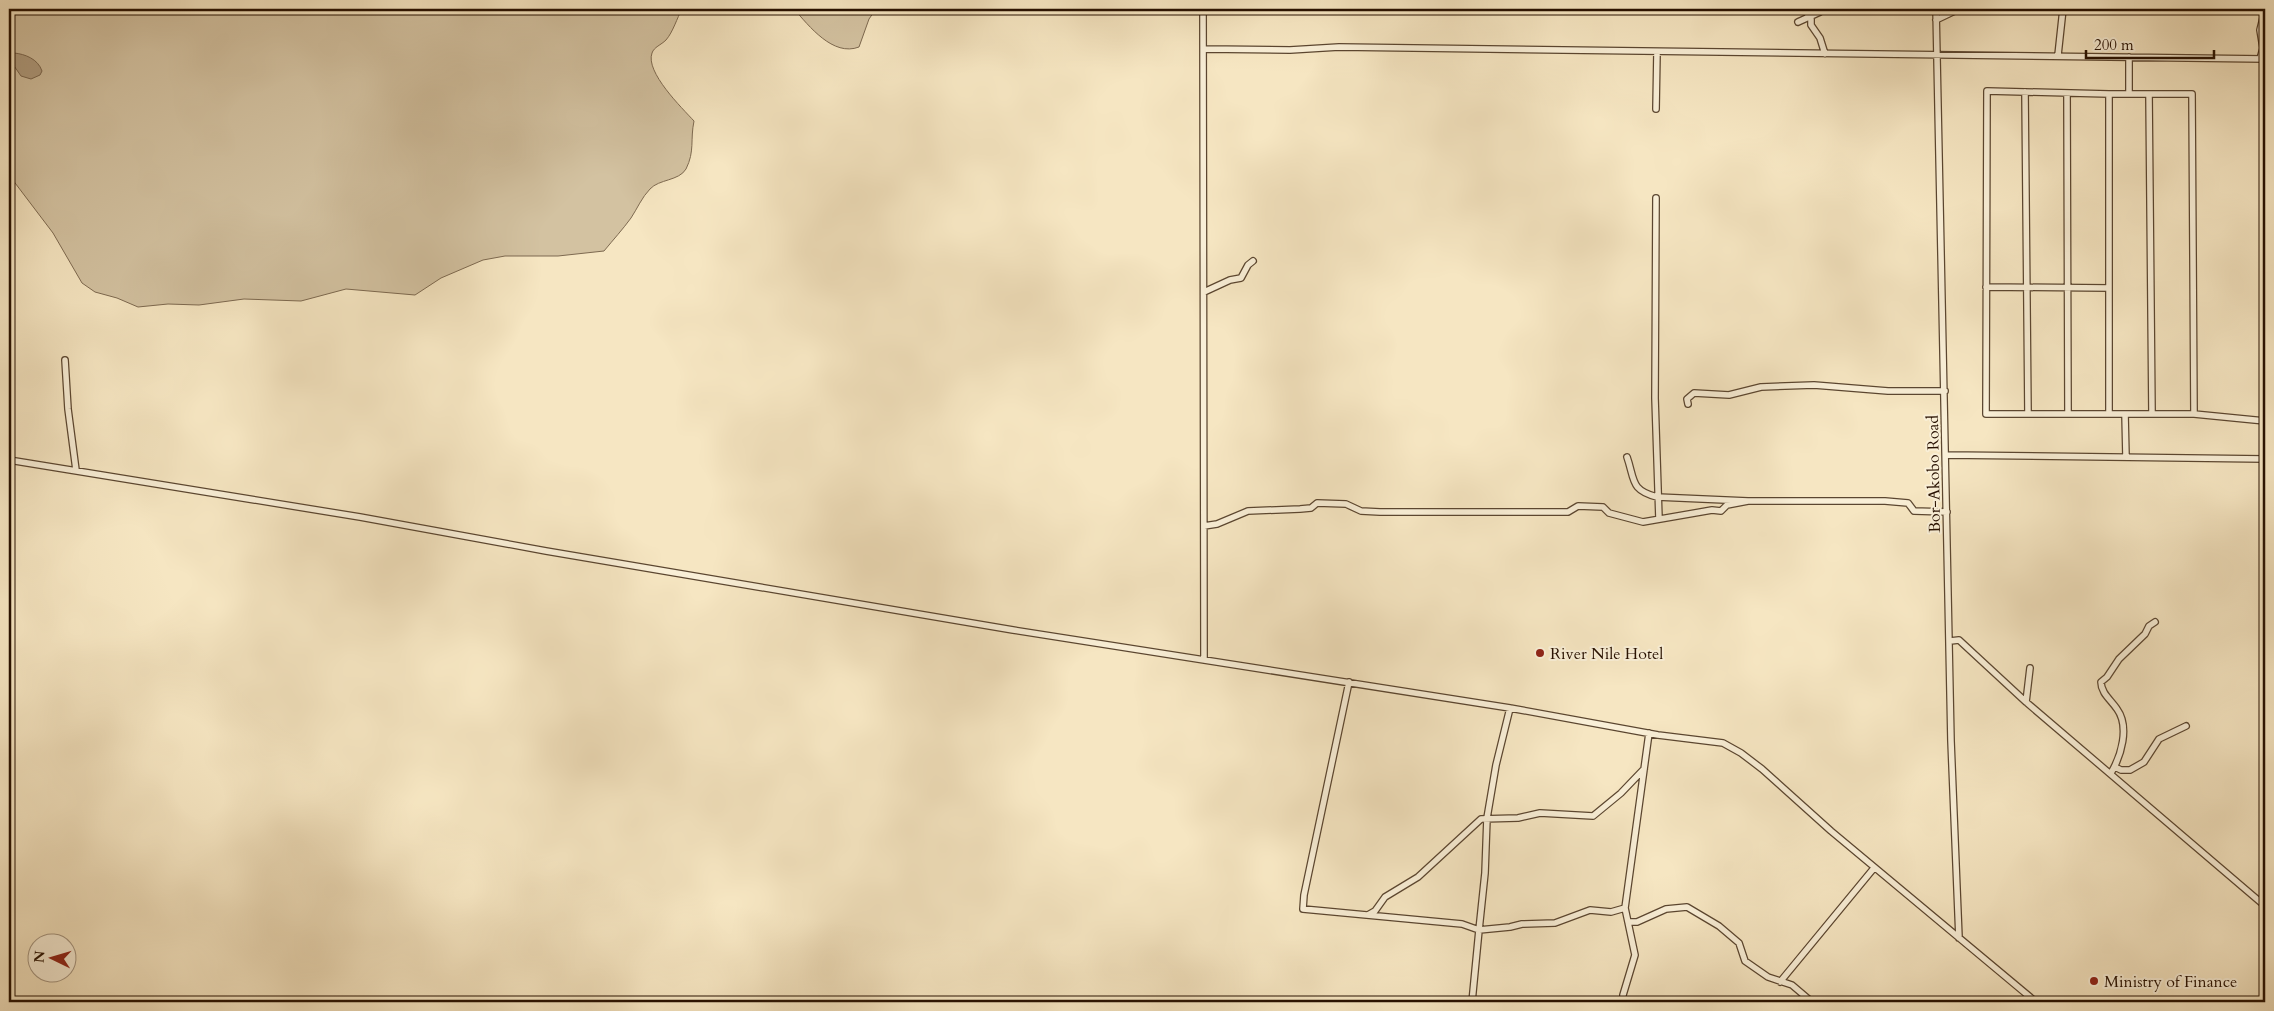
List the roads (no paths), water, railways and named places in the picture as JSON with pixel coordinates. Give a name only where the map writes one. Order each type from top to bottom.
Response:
[{"type":"street","points":[[1203,9],[1204,292],[1202,484],[1204,526],[1204,660]]},
{"type":"street","name":"Bor-Akobo Road","points":[[1936,9],[1951,741],[1959,938]]},
{"type":"street","points":[[1936,20],[1959,9]]},
{"type":"street","points":[[2058,55],[2063,9]]},
{"type":"street","points":[[1204,49],[1290,50],[1340,47],[2262,59],[2263,48],[2260,30],[2265,10]]},
{"type":"street","points":[[1798,22],[1820,12]]},
{"type":"street","points":[[1808,16],[1811,19],[1811,25],[1820,38],[1825,54]]},
{"type":"street","points":[[1656,109],[1657,52]]},
{"type":"street","points":[[2129,57],[2129,94]]},
{"type":"street","points":[[2194,414],[2192,94],[1987,91],[1986,414],[2194,414],[2265,421]]},
{"type":"street","points":[[2025,92],[2028,414]]},
{"type":"street","points":[[2067,93],[2068,414]]},
{"type":"street","points":[[2109,94],[2109,414]]},
{"type":"street","points":[[2149,94],[2152,414]]},
{"type":"street","points":[[1656,198],[1657,497],[1659,519]]},
{"type":"street","points":[[1204,292],[1230,280],[1241,278],[1253,260]]},
{"type":"street","points":[[1986,287],[2109,288]]},
{"type":"street","points":[[65,360],[68,409],[76,470]]},
{"type":"street","points":[[1688,404],[1687,399],[1694,393],[1729,395],[1761,387],[1814,386],[1888,391],[1945,391]]},
{"type":"street","points":[[2125,414],[2126,457]]},
{"type":"street","points":[[1946,455],[2265,459]]},
{"type":"street","points":[[1627,458],[1635,486],[1646,494],[1657,497],[1748,501],[1885,501],[1908,503],[1914,511],[1947,512]]},
{"type":"street","points":[[9,460],[697,577],[1348,682],[1423,696],[1510,708],[1649,733],[1722,743],[1741,753],[1874,868],[2036,1002]]},
{"type":"street","points":[[1204,526],[1217,524],[1248,510],[1310,508],[1317,503],[1346,504],[1361,511],[1380,512],[1568,512],[1578,506],[1603,507],[1609,513],[1643,522],[1712,510],[1721,511],[1727,505],[1748,501]]},
{"type":"street","points":[[2111,773],[2121,755],[2123,723],[2118,710],[2100,687],[2101,682],[2145,634],[2149,626],[2155,622]]},
{"type":"street","points":[[1950,641],[1959,640],[2026,702],[2265,906]]},
{"type":"street","points":[[2026,702],[2030,668]]},
{"type":"street","points":[[1348,682],[1304,896],[1303,909],[1462,924],[1479,930],[1522,924],[1555,923],[1590,910],[1611,912],[1625,908]]},
{"type":"street","points":[[1472,1002],[1485,873],[1487,818],[1496,765],[1510,708]]},
{"type":"street","points":[[2115,767],[2121,770],[2130,770],[2144,762],[2159,739],[2186,726]]},
{"type":"street","points":[[1623,1002],[1623,995],[1634,955],[1625,908],[1649,733]]},
{"type":"street","points":[[1368,915],[1376,911],[1385,897],[1418,877],[1481,819],[1518,818],[1540,813],[1593,816],[1622,792],[1644,769]]},
{"type":"street","points":[[1780,982],[1874,868]]},
{"type":"street","points":[[1628,922],[1637,922],[1666,909],[1679,906],[1687,908],[1719,926],[1739,943],[1745,961],[1768,977],[1792,985],[1812,1002]]},
{"type":"place","name":"River Nile Hotel","points":[[1540,653]]},
{"type":"place","name":"Ministry of Finance","points":[[2094,981]]}]
